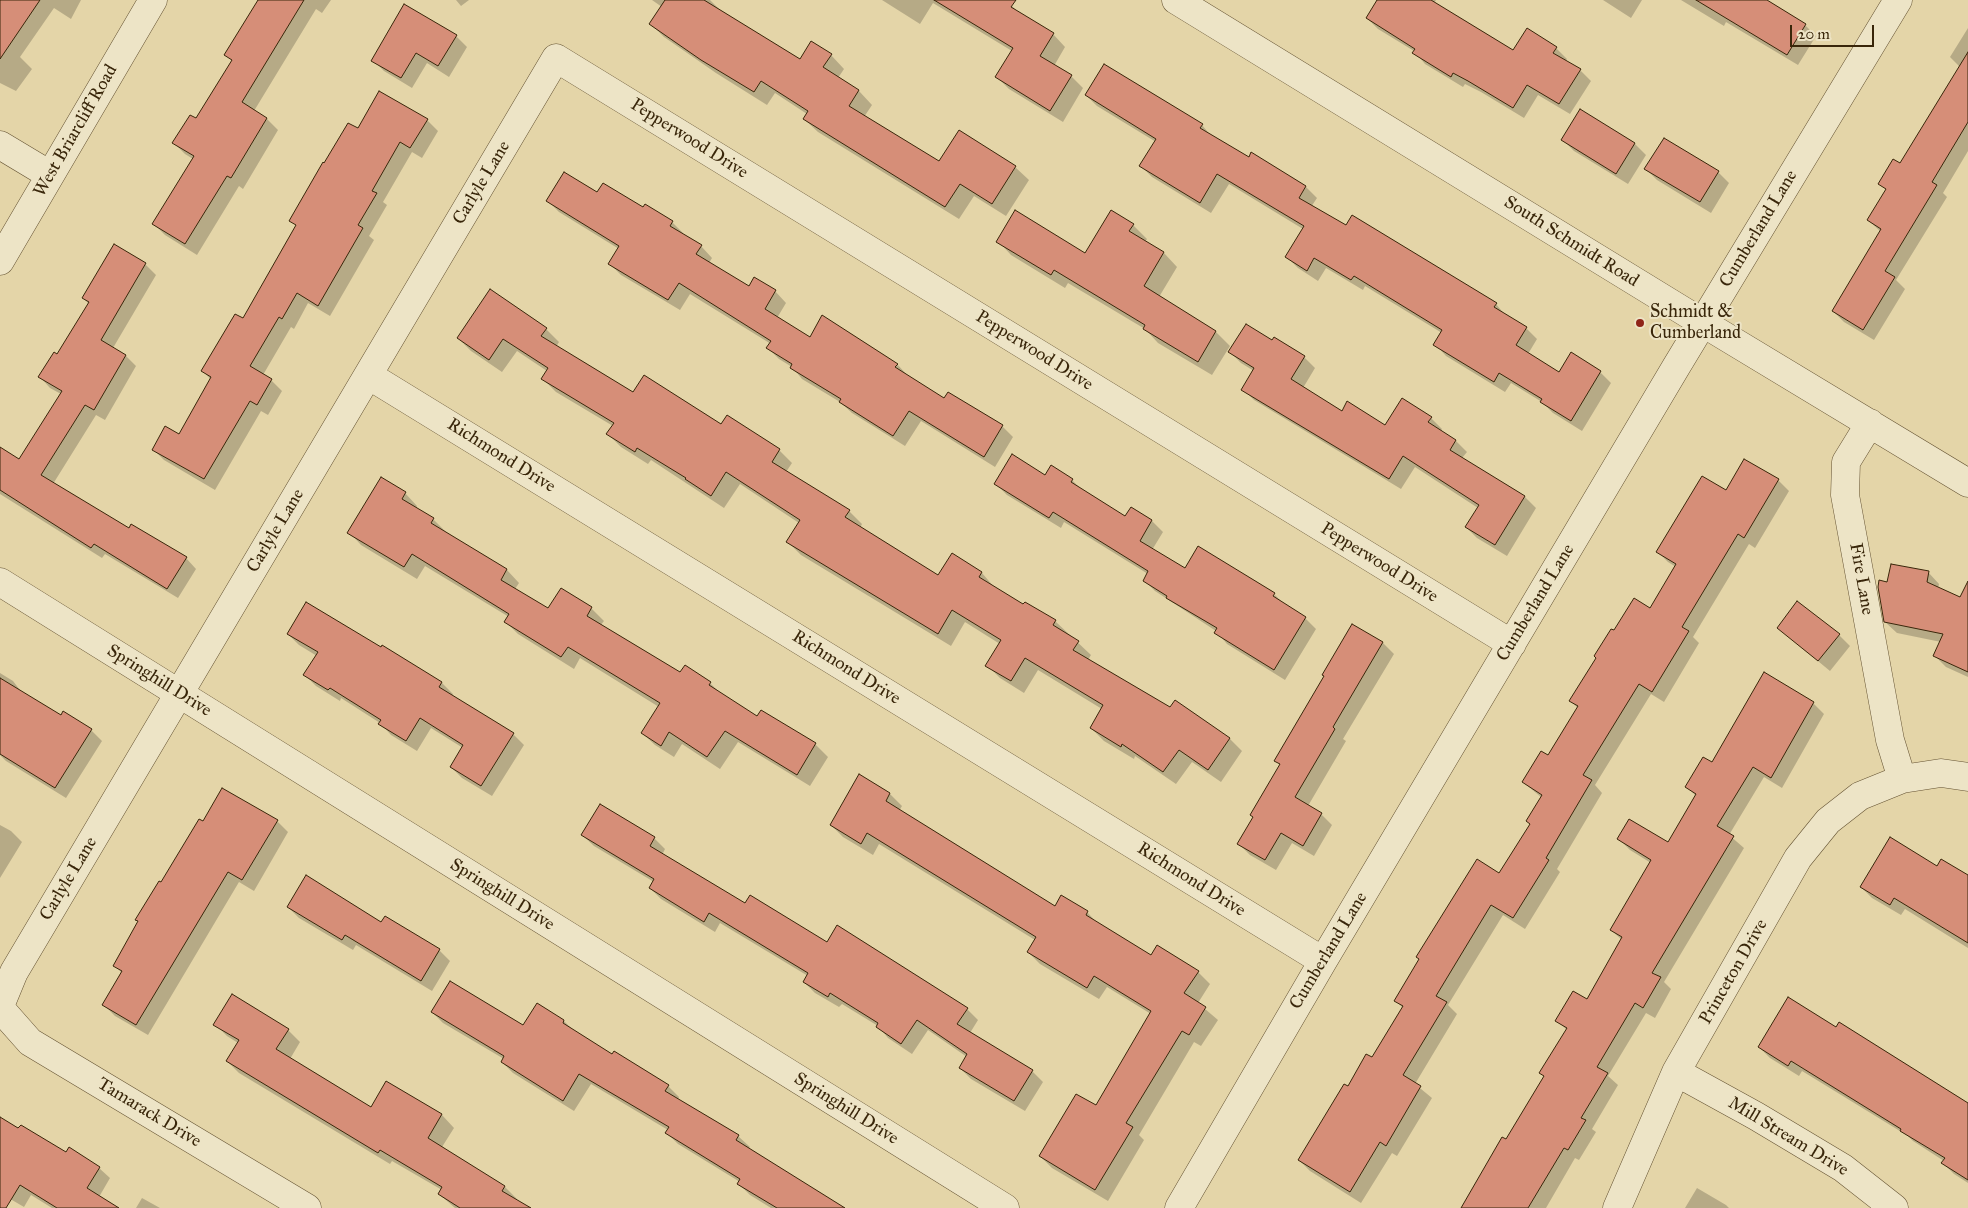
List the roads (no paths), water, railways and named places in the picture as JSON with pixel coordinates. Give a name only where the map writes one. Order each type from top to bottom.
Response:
[{"type":"street","name":"West Briarcliff Road","points":[[0,261],[153,0]]},
{"type":"street","name":"South Schmidt Road","points":[[1176,0],[1702,323],[1968,483]]},
{"type":"street","name":"Cumberland Lane","points":[[1179,1208],[1323,961],[1702,323],[1898,0]]},
{"type":"street","name":"Carlyle Lane","points":[[0,1007],[14,972],[556,58]]},
{"type":"street","name":"Pepperwood Drive","points":[[556,58],[1512,644]]},
{"type":"street","points":[[0,145],[50,175]]},
{"type":"street","name":"Richmond Drive","points":[[368,375],[1323,961]]},
{"type":"street","name":"Fire Lane","points":[[1870,423],[1846,462],[1845,495],[1890,740],[1902,779]]},
{"type":"street","name":"Springhill Drive","points":[[0,582],[1005,1208]]},
{"type":"street","name":"Princeton Drive","points":[[1616,1208],[1676,1072],[1798,858],[1828,821],[1860,796],[1902,779],[1941,773],[1968,776]]},
{"type":"street","name":"Tamarack Drive","points":[[0,1007],[30,1042],[306,1208]]},
{"type":"street","name":"Mill Stream Drive","points":[[1676,1072],[1756,1116],[1843,1168],[1894,1208]]},
{"type":"place","name":"Schmidt & Cumberland","points":[[1640,323]]}]
